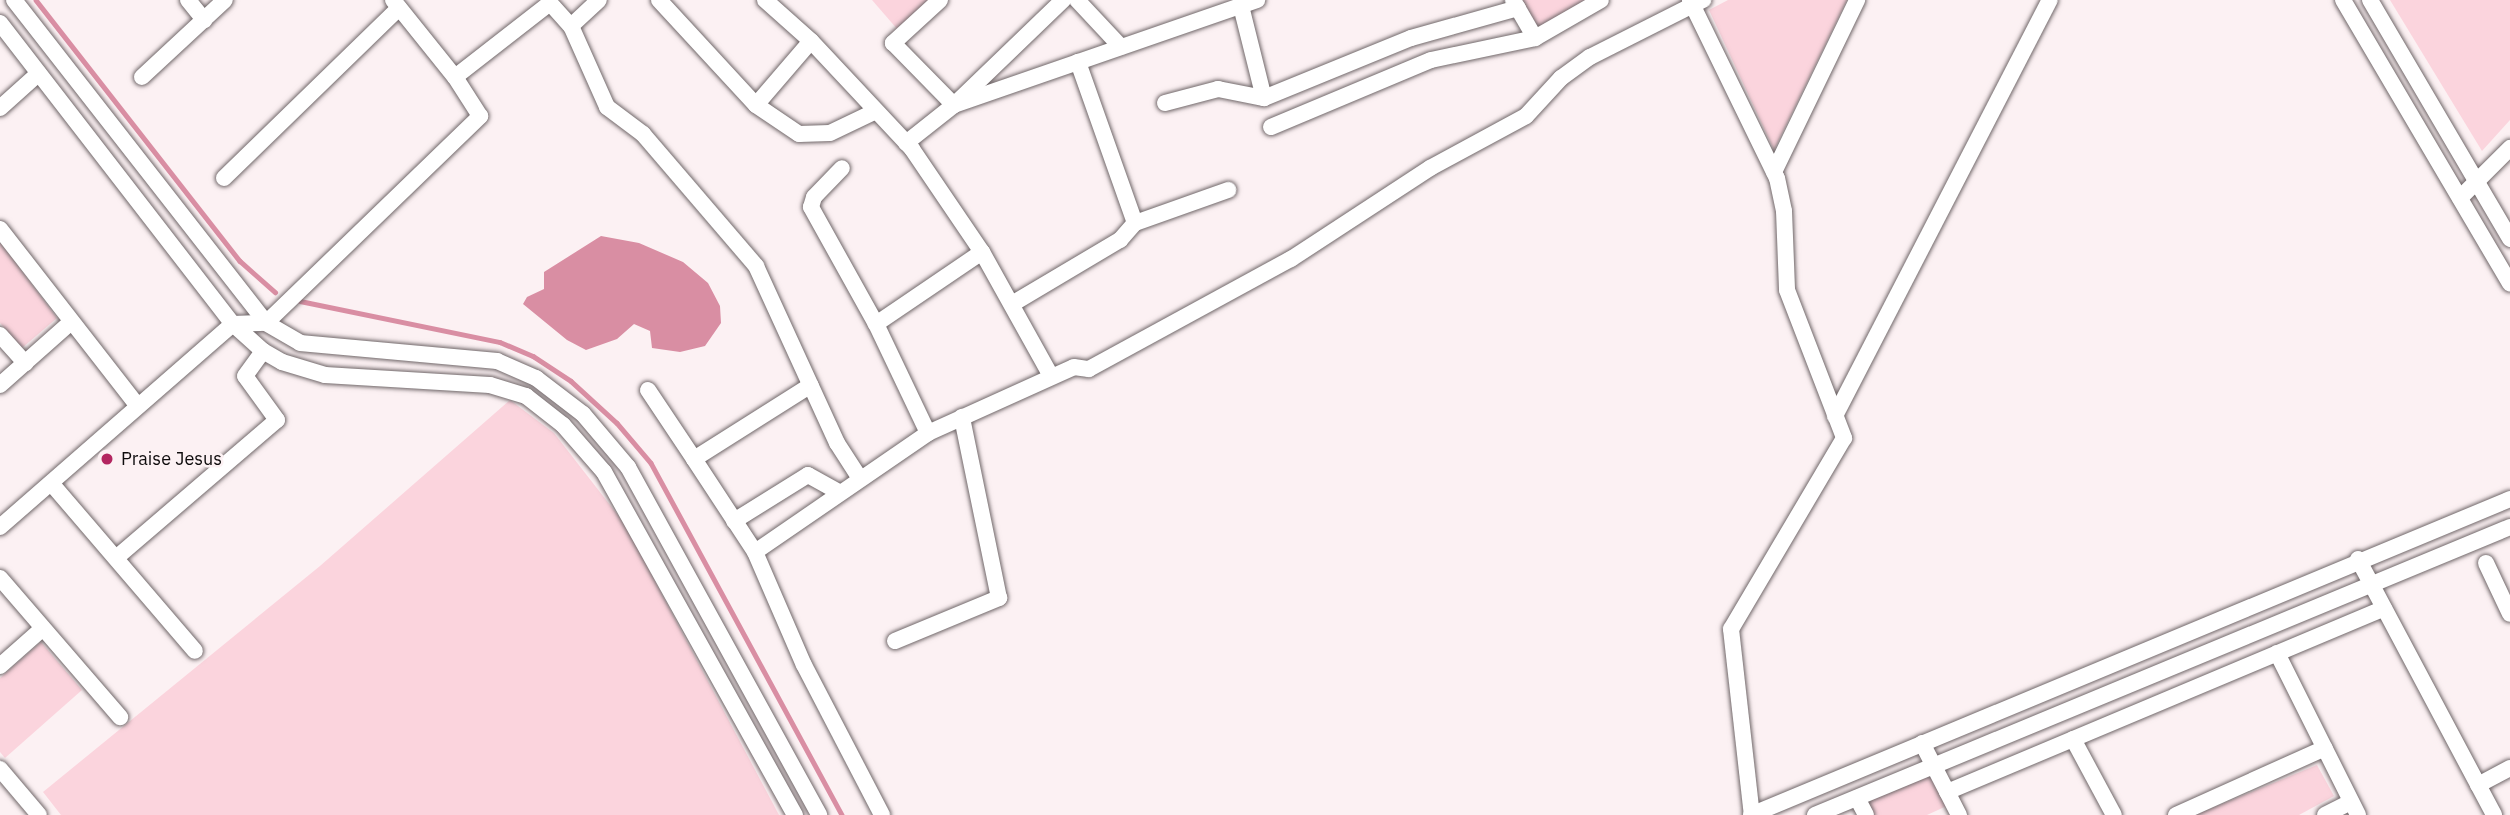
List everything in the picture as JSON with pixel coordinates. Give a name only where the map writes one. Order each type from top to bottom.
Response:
[{"type":"street","points":[[14,0],[266,323],[300,343],[497,361],[536,378],[583,414],[628,467],[819,815]]},
{"type":"street","points":[[188,0],[204,20]]},
{"type":"street","points":[[142,77],[225,0]]},
{"type":"street","points":[[571,26],[598,0]]},
{"type":"street","points":[[659,0],[756,105],[799,134],[816,136],[876,111]]},
{"type":"street","points":[[765,0],[811,41],[906,143],[982,252],[1051,376]]},
{"type":"street","points":[[940,0],[892,43],[954,105]]},
{"type":"street","points":[[906,143],[954,105],[1063,0]]},
{"type":"street","points":[[1077,0],[1121,47]]},
{"type":"street","points":[[1271,127],[1431,60],[1535,38],[1601,0]]},
{"type":"street","points":[[1774,172],[1857,0]]},
{"type":"street","points":[[1835,416],[2050,0]]},
{"type":"street","points":[[2343,0],[2510,284]]},
{"type":"street","points":[[2370,0],[2510,239]]},
{"type":"street","points":[[954,105],[1252,2],[1264,98]]},
{"type":"street","points":[[755,552],[859,477],[928,433],[1051,376],[1074,367],[1089,369],[1291,259],[1430,168],[1526,116],[1561,78],[1590,57],[1695,2],[1774,172],[1784,211],[1787,290],[1844,438],[1731,629],[1752,815],[2358,559],[2510,499]]},
{"type":"street","points":[[455,77],[536,5],[550,3],[571,26],[607,107],[643,134],[756,267],[837,443],[859,477]]},
{"type":"street","points":[[0,527],[233,324],[266,323],[480,117],[455,77],[396,4],[224,178]]},
{"type":"street","points":[[1165,103],[1218,89],[1264,98],[1411,38],[1516,4],[1535,38]]},
{"type":"street","points":[[0,23],[233,324],[263,351],[325,375],[490,385],[526,396],[563,425],[604,472],[795,815]]},
{"type":"street","points":[[756,105],[811,41]]},
{"type":"street","points":[[1077,62],[1135,223]]},
{"type":"street","points":[[0,108],[39,73]]},
{"type":"street","points":[[2460,198],[2478,184],[2510,148]]},
{"type":"street","points":[[842,168],[814,197],[811,207],[876,324],[928,433]]},
{"type":"street","points":[[1012,304],[1120,240],[1135,223],[1228,190]]},
{"type":"street","points":[[0,229],[138,406]]},
{"type":"street","points":[[876,324],[982,252]]},
{"type":"street","points":[[0,385],[71,322]]},
{"type":"street","points":[[0,335],[24,363]]},
{"type":"street","points":[[116,558],[277,420],[245,376],[263,351]]},
{"type":"street","points":[[694,459],[811,385]]},
{"type":"street","points":[[648,390],[755,552],[804,664],[881,815]]},
{"type":"street","points":[[895,641],[999,598],[998,575],[962,416]]},
{"type":"street","points":[[734,521],[807,475],[839,492]]},
{"type":"street","points":[[51,483],[195,650]]},
{"type":"street","points":[[1815,815],[2510,527]]},
{"type":"street","points":[[2358,559],[2494,815]]},
{"type":"street","points":[[2486,563],[2510,614]]},
{"type":"street","points":[[0,578],[120,717]]},
{"type":"street","points":[[1947,792],[2384,608]]},
{"type":"street","points":[[0,666],[43,628]]},
{"type":"street","points":[[2277,653],[2355,808],[2326,815]]},
{"type":"street","points":[[2074,739],[2114,815]]},
{"type":"street","points":[[1922,743],[1959,815]]},
{"type":"street","points":[[2176,815],[2325,748]]},
{"type":"street","points":[[2478,785],[2510,768]]},
{"type":"street","points":[[0,769],[39,815]]},
{"type":"street","points":[[1857,798],[1866,815]]},
{"type":"shaded area","points":[[872,0],[932,0],[898,30]]},
{"type":"shaded area","points":[[1513,0],[1595,0],[1532,33]]},
{"type":"shaded area","points":[[1728,0],[1847,0],[1774,150],[1709,10]]},
{"type":"shaded area","points":[[2390,0],[2510,0],[2510,120],[2482,151]]},
{"type":"shaded area","points":[[601,236],[639,243],[683,262],[708,283],[720,306],[721,323],[705,346],[680,352],[652,348],[650,331],[634,324],[617,339],[586,350],[567,340],[523,304],[527,297],[544,289],[544,272]]},
{"type":"shaded area","points":[[0,242],[57,318],[22,348],[0,323]]},
{"type":"shaded area","points":[[510,400],[554,433],[624,523],[779,815],[61,815],[43,792],[320,566]]},
{"type":"shaded area","points":[[41,642],[82,690],[5,758],[0,752],[0,678]]},
{"type":"shaded area","points":[[2317,765],[2334,796],[2299,815],[2195,815]]},
{"type":"shaded area","points":[[1933,770],[1951,804],[1927,815],[1871,815],[1863,800]]},
{"type":"waterway","points":[[36,0],[240,261],[275,292]]},
{"type":"waterway","points":[[300,301],[500,342],[533,356],[571,381],[617,423],[651,463],[842,815]]},
{"type":"place","name":"Praise Jesus","points":[[107,459]]}]
